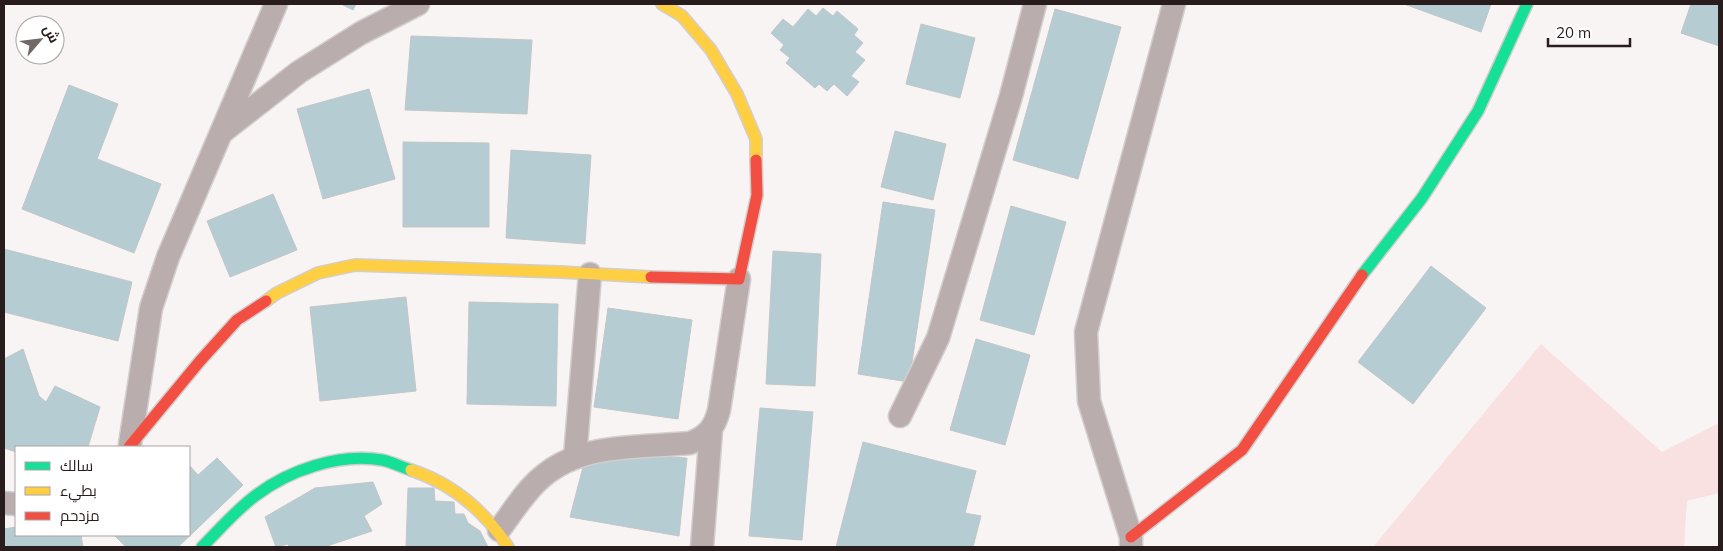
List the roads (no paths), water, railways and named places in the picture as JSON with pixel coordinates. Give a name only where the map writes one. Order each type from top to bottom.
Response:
[{"type":"street","points":[[130,446],[151,308],[168,257],[276,4]]},
{"type":"street","points":[[219,135],[299,72],[361,32],[418,4]]},
{"type":"street","points":[[662,4],[682,16],[711,50],[737,94],[756,139],[757,195],[739,280],[719,410],[711,430],[702,547]]},
{"type":"street","points":[[900,416],[938,338],[1008,106],[1035,4]]},
{"type":"street","points":[[1174,4],[1086,332],[1088,401],[1131,542],[1242,450],[1368,267],[1422,198],[1478,111],[1527,4]]},
{"type":"street","points":[[130,446],[200,361],[237,320],[277,293],[318,273],[355,265],[739,280]]},
{"type":"street","points":[[575,457],[590,274]]},
{"type":"street","points":[[202,547],[249,501],[272,485],[297,472],[324,464],[352,460],[380,460],[424,473],[452,487],[478,507],[503,539],[541,478],[557,465],[591,452],[690,443],[698,440],[711,430]]}]
